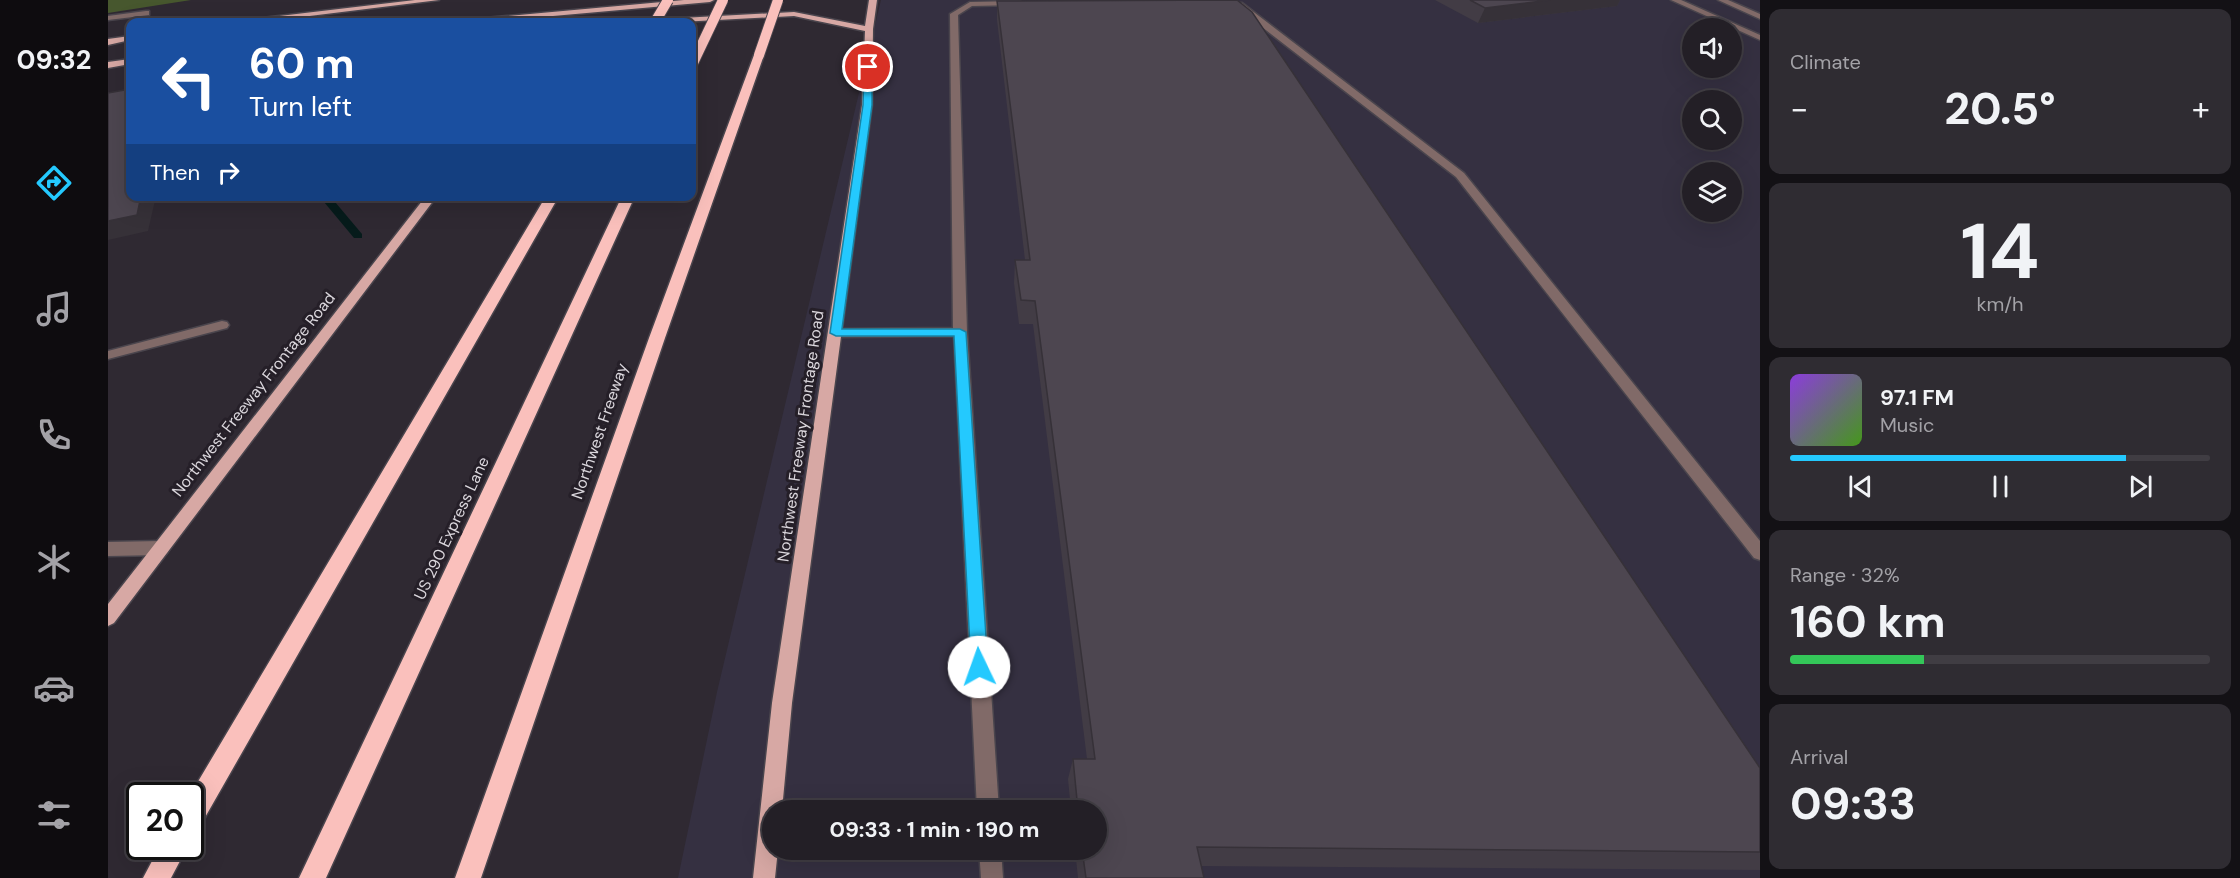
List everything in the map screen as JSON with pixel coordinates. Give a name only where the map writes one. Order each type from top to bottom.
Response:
[{"type":"highway","points":[[657,18],[668,0]]},
{"type":"highway","points":[[696,57],[723,0]]},
{"type":"highway","name":"Northwest Freeway","points":[[468,878],[778,0]]},
{"type":"highway","points":[[204,795],[550,201]]},
{"type":"highway","name":"US 290 Express Lane","points":[[312,878],[627,201]]},
{"type":"highway","points":[[156,878],[167,860]]},
{"type":"main road","points":[[279,18],[435,0]]},
{"type":"main road","points":[[570,18],[584,0]]},
{"type":"main road","points":[[512,18],[710,0]]},
{"type":"main road","name":"Northwest Freeway Frontage Road","points":[[764,878],[782,703],[867,105],[869,29],[873,0]]},
{"type":"main road","points":[[696,18],[771,13],[794,14],[869,29]]},
{"type":"main road","points":[[108,42],[126,39]]},
{"type":"main road","points":[[108,65],[126,63]]},
{"type":"main road","name":"Northwest Freeway Frontage Road","points":[[108,618],[428,201]]},
{"type":"street","points":[[1675,0],[1760,38]]},
{"type":"street","points":[[1722,0],[1760,16]]},
{"type":"street","points":[[987,800],[960,332],[954,14],[970,4],[1031,3]]},
{"type":"street","points":[[1234,3],[1460,175],[1760,553]]},
{"type":"street","points":[[108,18],[146,13]]},
{"type":"street","points":[[108,355],[222,325]]},
{"type":"street","points":[[836,333],[960,332]]},
{"type":"street","points":[[108,549],[161,548]]},
{"type":"street","points":[[991,860],[992,878]]},
{"type":"shaded area","points":[[881,0],[1760,0],[1760,878],[678,878],[717,692]]},
{"type":"green space","points":[[108,0],[191,0],[108,13]]},
{"type":"building","points":[[1237,0],[1252,12],[1760,768],[1760,852],[1197,847],[1204,878],[1086,878],[1084,860],[1107,860],[1107,800],[1077,800],[1073,759],[1095,759],[1035,301],[1021,300],[1015,260],[1030,260],[997,1]]},
{"type":"building","points":[[1470,0],[1550,0],[1485,8]]},
{"type":"building","points":[[126,90],[126,201],[140,201],[137,215],[108,221],[108,93]]},
{"type":"waterway","points":[[328,201],[358,236]]},
{"type":"route","points":[[868,67],[867,105],[836,333],[960,332],[979,667]]}]
